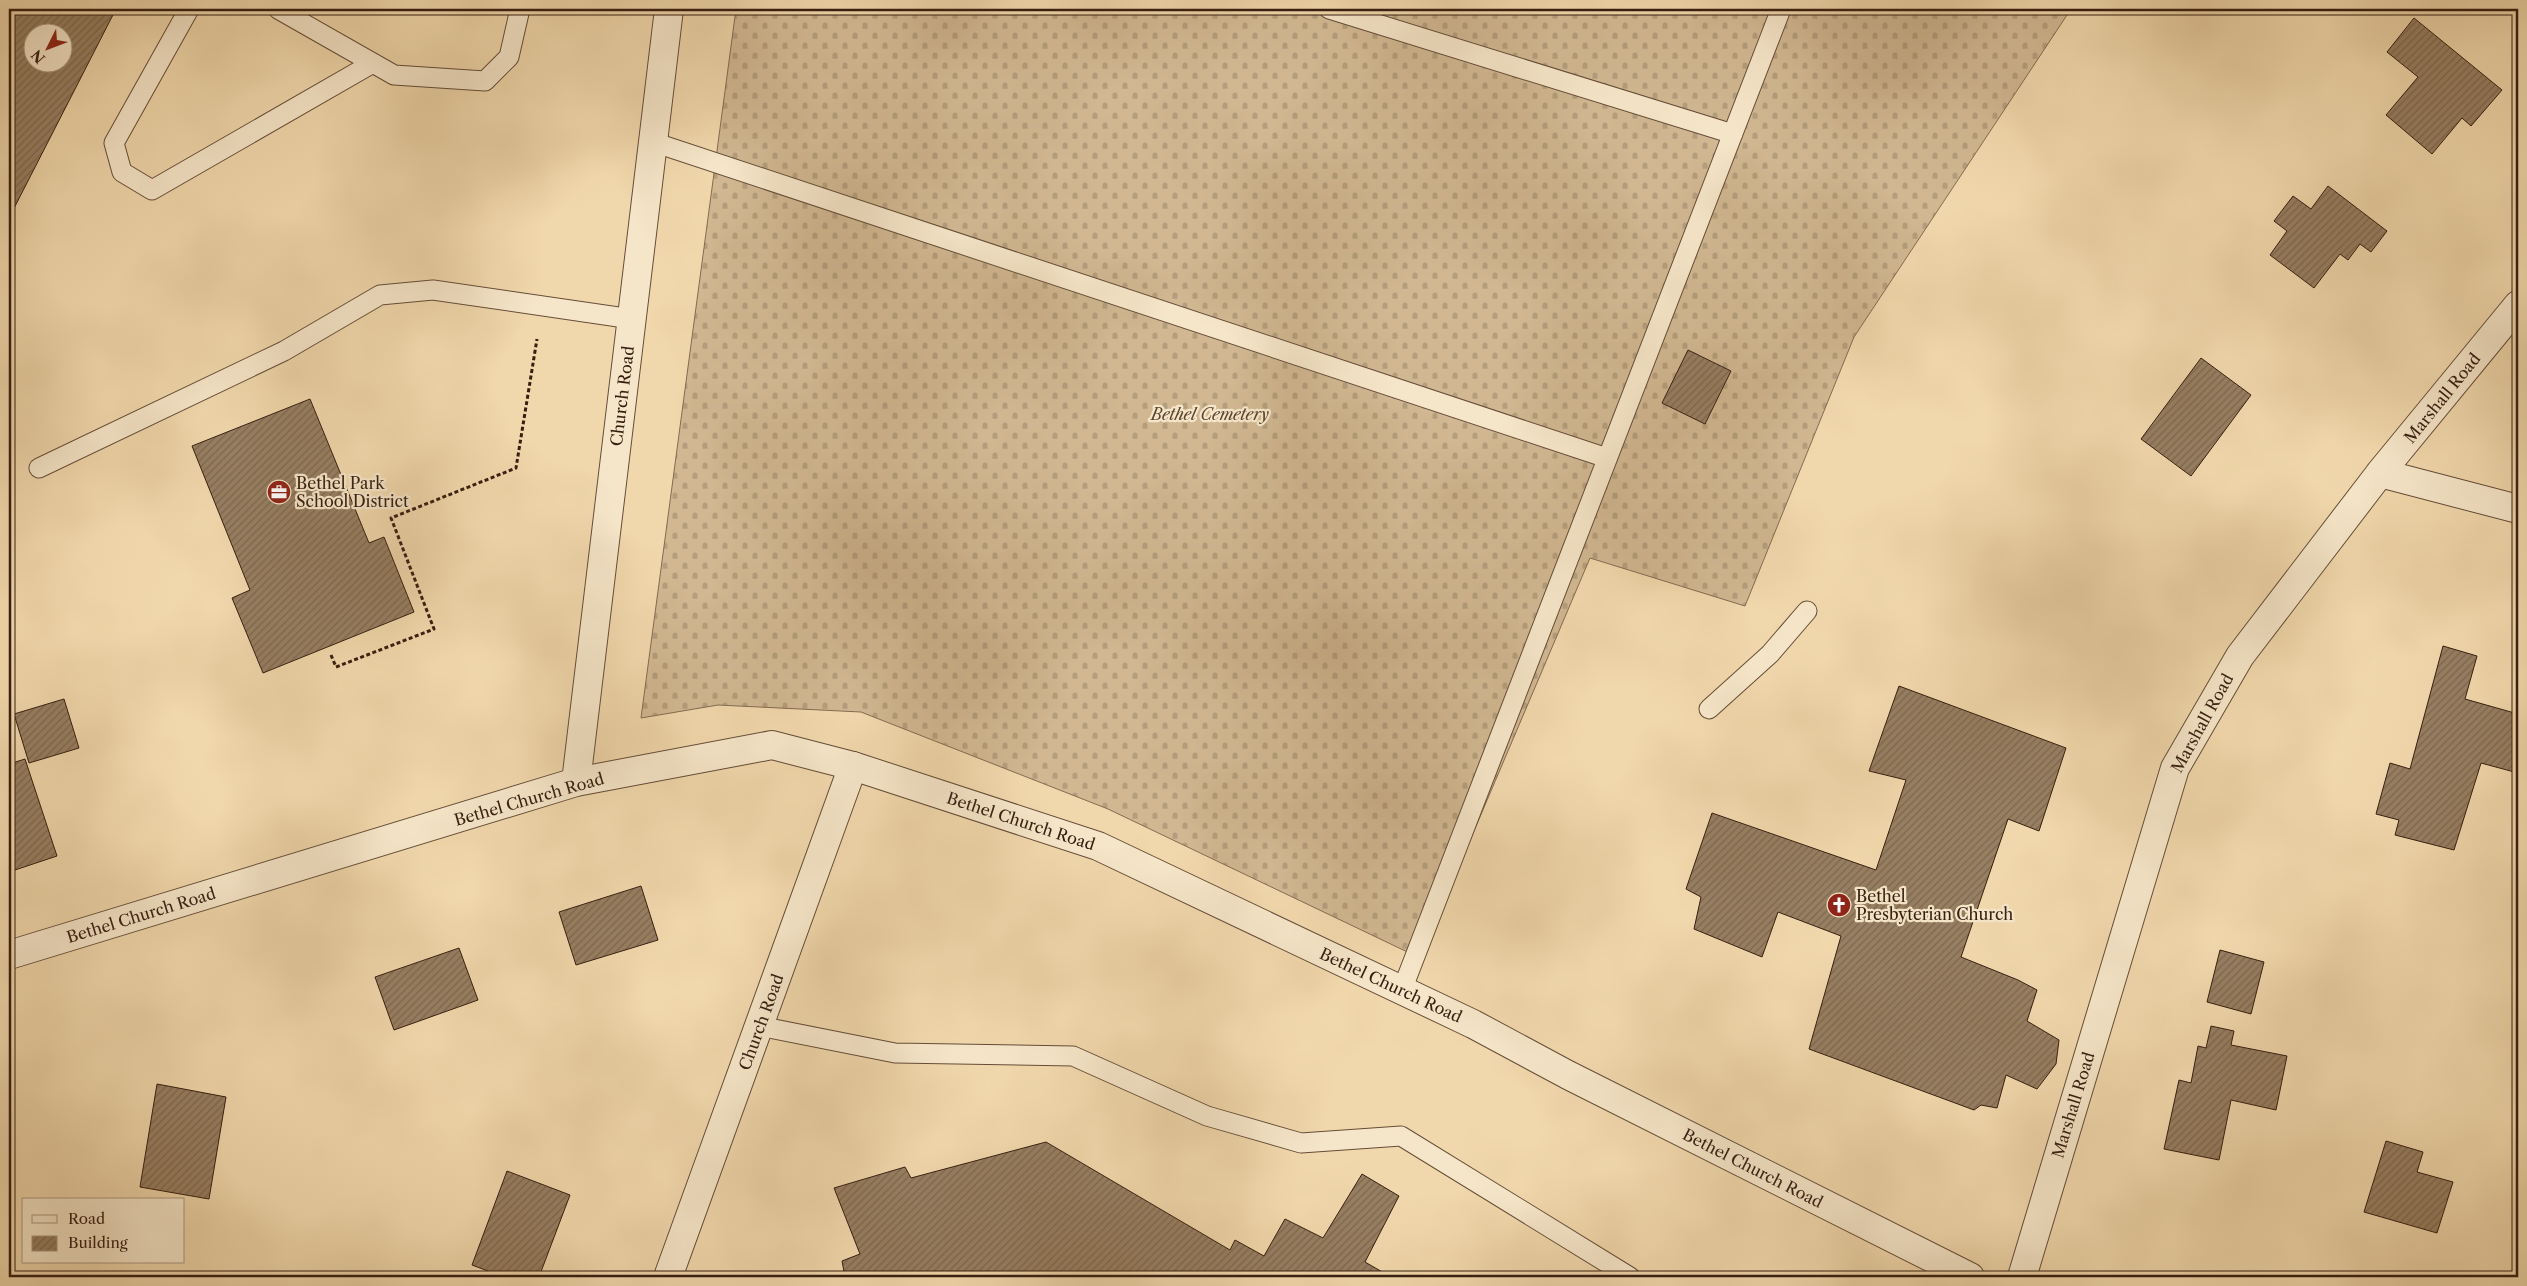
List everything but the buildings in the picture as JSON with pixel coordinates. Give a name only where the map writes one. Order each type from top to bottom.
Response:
[{"type":"street","name":"Church Road","points":[[576,782],[669,9]]},
{"type":"street","name":"Marshall Road","points":[[2022,1277],[2174,768],[2240,656],[2380,473],[2518,306]]},
{"type":"street","points":[[2380,473],[2518,509]]},
{"type":"street","name":"Bethel Church Road","points":[[9,955],[576,782],[772,745],[853,766],[1098,846],[1473,1024],[1577,1079],[1970,1277]]},
{"type":"street","name":"Church Road","points":[[668,1277],[853,766]]},
{"type":"lane","points":[[189,9],[114,142],[122,172],[152,190],[373,63]]},
{"type":"lane","points":[[278,9],[394,75],[485,81],[509,57],[520,9]]},
{"type":"lane","points":[[1329,9],[1733,134]]},
{"type":"lane","points":[[1402,990],[1781,9]]},
{"type":"lane","points":[[653,142],[1607,458]]},
{"type":"lane","points":[[39,468],[284,351],[380,295],[433,290],[632,319]]},
{"type":"lane","points":[[1709,709],[1770,654],[1807,611]]},
{"type":"lane","points":[[759,1026],[895,1053],[1073,1056],[1207,1116],[1301,1143],[1400,1136],[1630,1277]]},
{"type":"path","points":[[331,655],[336,667],[434,629],[391,518],[516,468],[543,306]]},
{"type":"green space","name":"Bethel Cemetery","points":[[736,9],[2071,9],[1854,337],[1745,606],[1590,558],[1420,958],[1108,809],[861,712],[718,705],[641,718]]},
{"type":"place","name":"Bethel Park School District","points":[[279,492]]},
{"type":"place","name":"Bethel Presbyterian Church","points":[[1839,905]]}]
